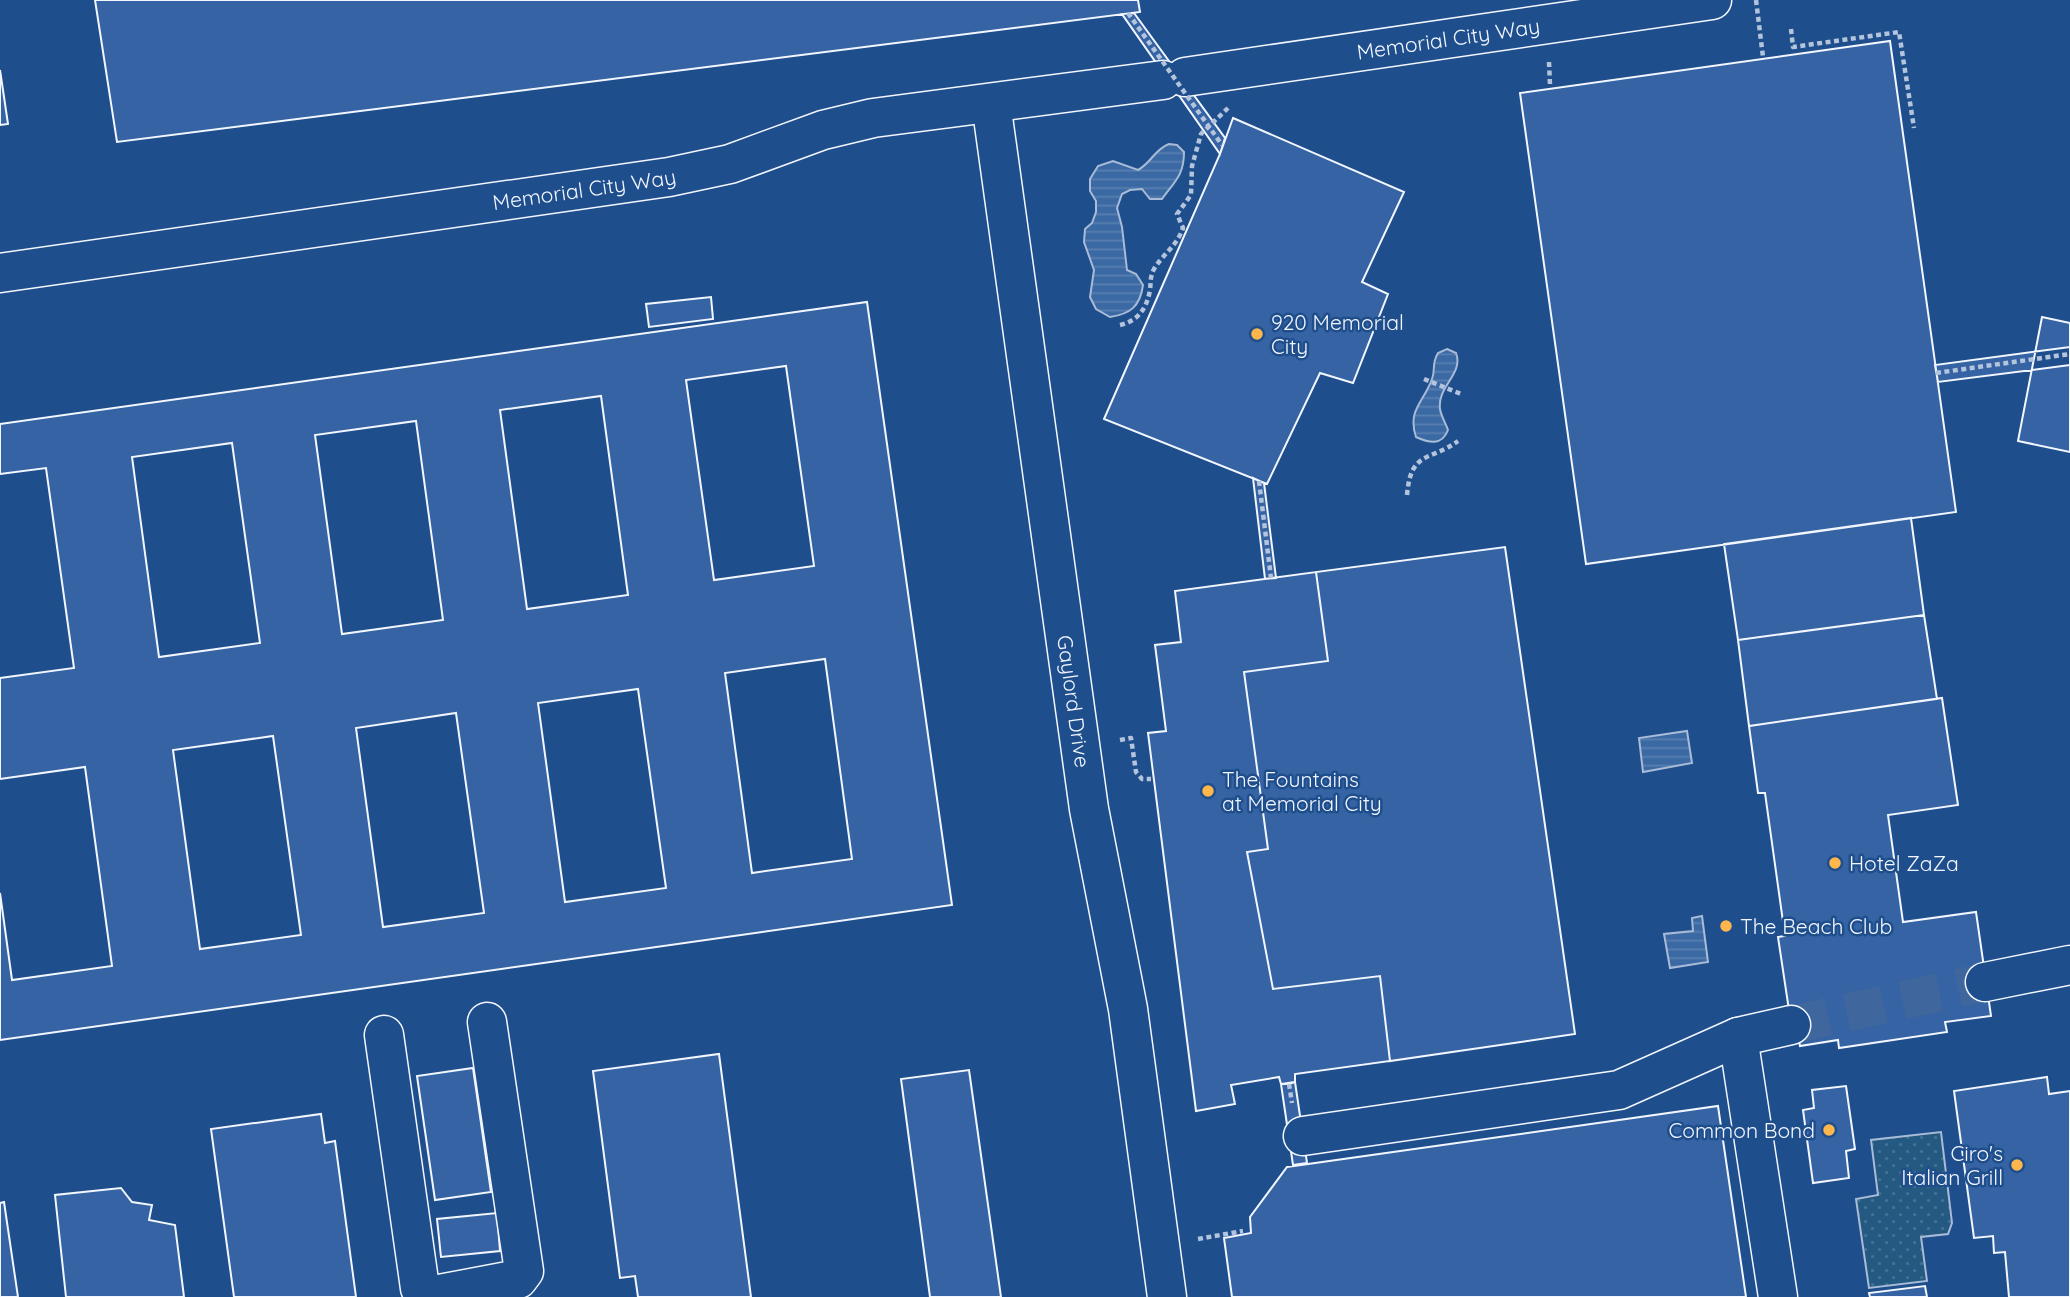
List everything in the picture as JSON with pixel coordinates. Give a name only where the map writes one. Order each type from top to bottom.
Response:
[{"type":"street","name":"Memorial City Way","points":[[0,273],[669,177],[730,163],[823,130],[873,118],[1174,78],[1712,0]]},
{"type":"street","name":"Gaylord Drive","points":[[991,103],[1088,808],[1128,1009],[1167,1297]]},
{"type":"street","points":[[1985,982],[2070,965]]},
{"type":"street","points":[[384,1035],[420,1289],[429,1296],[518,1279],[524,1271],[487,1022]]},
{"type":"street","points":[[1303,1136],[1619,1090],[1738,1037],[1791,1025]]},
{"type":"street","points":[[1738,1037],[1778,1297]]},
{"type":"path","points":[[1756,0],[1763,57]]},
{"type":"path","points":[[1128,13],[1222,145]]},
{"type":"path","points":[[1791,29],[1793,47],[1899,32],[1914,128]]},
{"type":"path","points":[[1549,62],[1550,85]]},
{"type":"path","points":[[1120,325],[1130,323],[1140,314],[1156,266],[1178,241],[1183,228],[1177,214],[1191,195],[1192,166],[1201,134],[1228,107]]},
{"type":"path","points":[[1937,373],[2070,354]]},
{"type":"path","points":[[1423,379],[1461,394]]},
{"type":"path","points":[[1406,495],[1408,476],[1414,466],[1424,457],[1458,441]]},
{"type":"path","points":[[1259,481],[1271,578]]},
{"type":"path","points":[[1120,740],[1131,738],[1136,772],[1142,779],[1151,779]]},
{"type":"path","points":[[1198,1239],[1243,1231]]},
{"type":"shaded area","points":[[1169,144],[1177,145],[1184,152],[1184,160],[1178,178],[1162,199],[1150,199],[1142,189],[1130,190],[1122,194],[1117,208],[1127,270],[1136,274],[1143,285],[1133,308],[1110,317],[1096,309],[1090,297],[1094,270],[1084,242],[1085,229],[1092,223],[1096,212],[1096,201],[1090,191],[1090,179],[1098,166],[1113,161],[1138,170]]},
{"type":"shaded area","points":[[1447,349],[1456,353],[1457,360],[1454,374],[1440,401],[1448,430],[1439,441],[1426,441],[1416,437],[1415,413],[1429,387],[1438,353]]},
{"type":"shaded area","points":[[1687,731],[1692,763],[1643,772],[1639,738]]},
{"type":"shaded area","points":[[1702,916],[1708,962],[1670,968],[1664,934],[1693,931],[1692,918]]},
{"type":"shaded area","points":[[1941,1132],[1952,1223],[1948,1234],[1921,1237],[1927,1281],[1869,1288],[1856,1199],[1878,1195],[1871,1140]]},
{"type":"building","points":[[95,0],[1138,0],[1140,12],[117,142]]},
{"type":"building","points":[[1134,13],[1225,138],[1220,154],[1122,14]]},
{"type":"building","points":[[1890,41],[1956,512],[1586,564],[1520,93]]},
{"type":"building","points":[[0,70],[8,124],[0,125]]},
{"type":"building","name":"920 Memorial City","points":[[1233,118],[1404,192],[1362,282],[1388,294],[1353,383],[1320,373],[1267,484],[1104,419],[1220,154]]},
{"type":"building","points":[[711,297],[713,319],[649,327],[646,304]]},
{"type":"building","points":[[867,302],[952,905],[0,1040],[0,893],[12,980],[112,966],[85,767],[0,779],[0,678],[74,668],[46,468],[0,474],[0,424]],"holes":[[[786,366],[814,566],[714,580],[686,380]],[[601,396],[628,595],[527,609],[500,410]],[[416,421],[443,620],[342,634],[315,435]],[[232,443],[260,643],[159,657],[132,457]],[[825,659],[852,859],[752,873],[725,673]],[[638,689],[666,888],[565,902],[538,703]],[[456,713],[484,913],[383,927],[356,728]],[[273,736],[301,935],[200,949],[173,750]]]},
{"type":"building","points":[[2042,317],[2070,323],[2070,452],[2018,441]]},
{"type":"building","points":[[2070,347],[2070,365],[1938,382],[1935,365]]},
{"type":"building","points":[[1253,478],[1264,483],[1276,578],[1265,579]]},
{"type":"building","points":[[1911,518],[1924,615],[1738,640],[1724,544]]},
{"type":"building","points":[[1505,547],[1575,1034],[1390,1061],[1380,976],[1273,989],[1247,852],[1268,849],[1244,672],[1328,661],[1316,572]]},
{"type":"building","name":"The Fountains at Memorial City","points":[[1316,572],[1328,661],[1244,672],[1268,849],[1247,852],[1273,989],[1380,976],[1390,1061],[1295,1074],[1295,1082],[1289,1084],[1281,1084],[1279,1077],[1231,1085],[1235,1104],[1196,1111],[1148,733],[1166,731],[1155,645],[1181,642],[1175,591]]},
{"type":"building","points":[[1924,615],[1937,699],[1749,726],[1738,640]]},
{"type":"building","name":"Hotel ZaZa","points":[[1942,698],[1958,805],[1888,815],[1903,922],[1976,912],[1991,1016],[1945,1022],[1947,1032],[1839,1048],[1838,1040],[1800,1046],[1798,1036],[1793,1037],[1778,937],[1785,936],[1765,793],[1758,793],[1749,726]]},
{"type":"building","points":[[719,1054],[751,1297],[638,1297],[635,1276],[620,1278],[593,1071]]},
{"type":"building","points":[[473,1068],[491,1192],[435,1200],[417,1076]]},
{"type":"building","points":[[969,1070],[1001,1297],[930,1297],[901,1079]]},
{"type":"building","name":"Ciro's Italian Grill","points":[[2047,1077],[2049,1094],[2070,1091],[2070,1297],[2009,1297],[2005,1252],[1994,1253],[1993,1236],[1974,1238],[1954,1091]]},
{"type":"building","points":[[1295,1082],[1307,1163],[1293,1165],[1281,1084]]},
{"type":"building","name":"Common Bond","points":[[1846,1086],[1855,1149],[1846,1151],[1849,1178],[1813,1183],[1803,1110],[1814,1108],[1812,1090]]},
{"type":"building","points":[[1718,1106],[1746,1297],[1232,1297],[1224,1238],[1251,1233],[1250,1217],[1287,1167]]},
{"type":"building","points":[[321,1114],[325,1143],[335,1141],[356,1297],[234,1297],[211,1129]]},
{"type":"building","points":[[121,1188],[132,1202],[152,1205],[149,1220],[175,1225],[184,1297],[66,1297],[55,1195]]},
{"type":"building","points":[[4,1202],[18,1297],[0,1297],[0,1203]]},
{"type":"building","points":[[497,1213],[500,1251],[441,1257],[437,1219]]},
{"type":"building","points":[[1925,1286],[1927,1297],[1870,1297],[1869,1293]]},
{"type":"tunnel","points":[[1791,1025],[1985,982]]},
{"type":"place","name":"920 Memorial City","points":[[1257,334]]},
{"type":"place","name":"The Fountains at Memorial City","points":[[1208,791]]},
{"type":"place","name":"Hotel ZaZa","points":[[1835,863]]},
{"type":"place","name":"The Beach Club","points":[[1726,926]]},
{"type":"place","name":"Common Bond","points":[[1829,1130]]},
{"type":"place","name":"Ciro's Italian Grill","points":[[2017,1165]]}]
